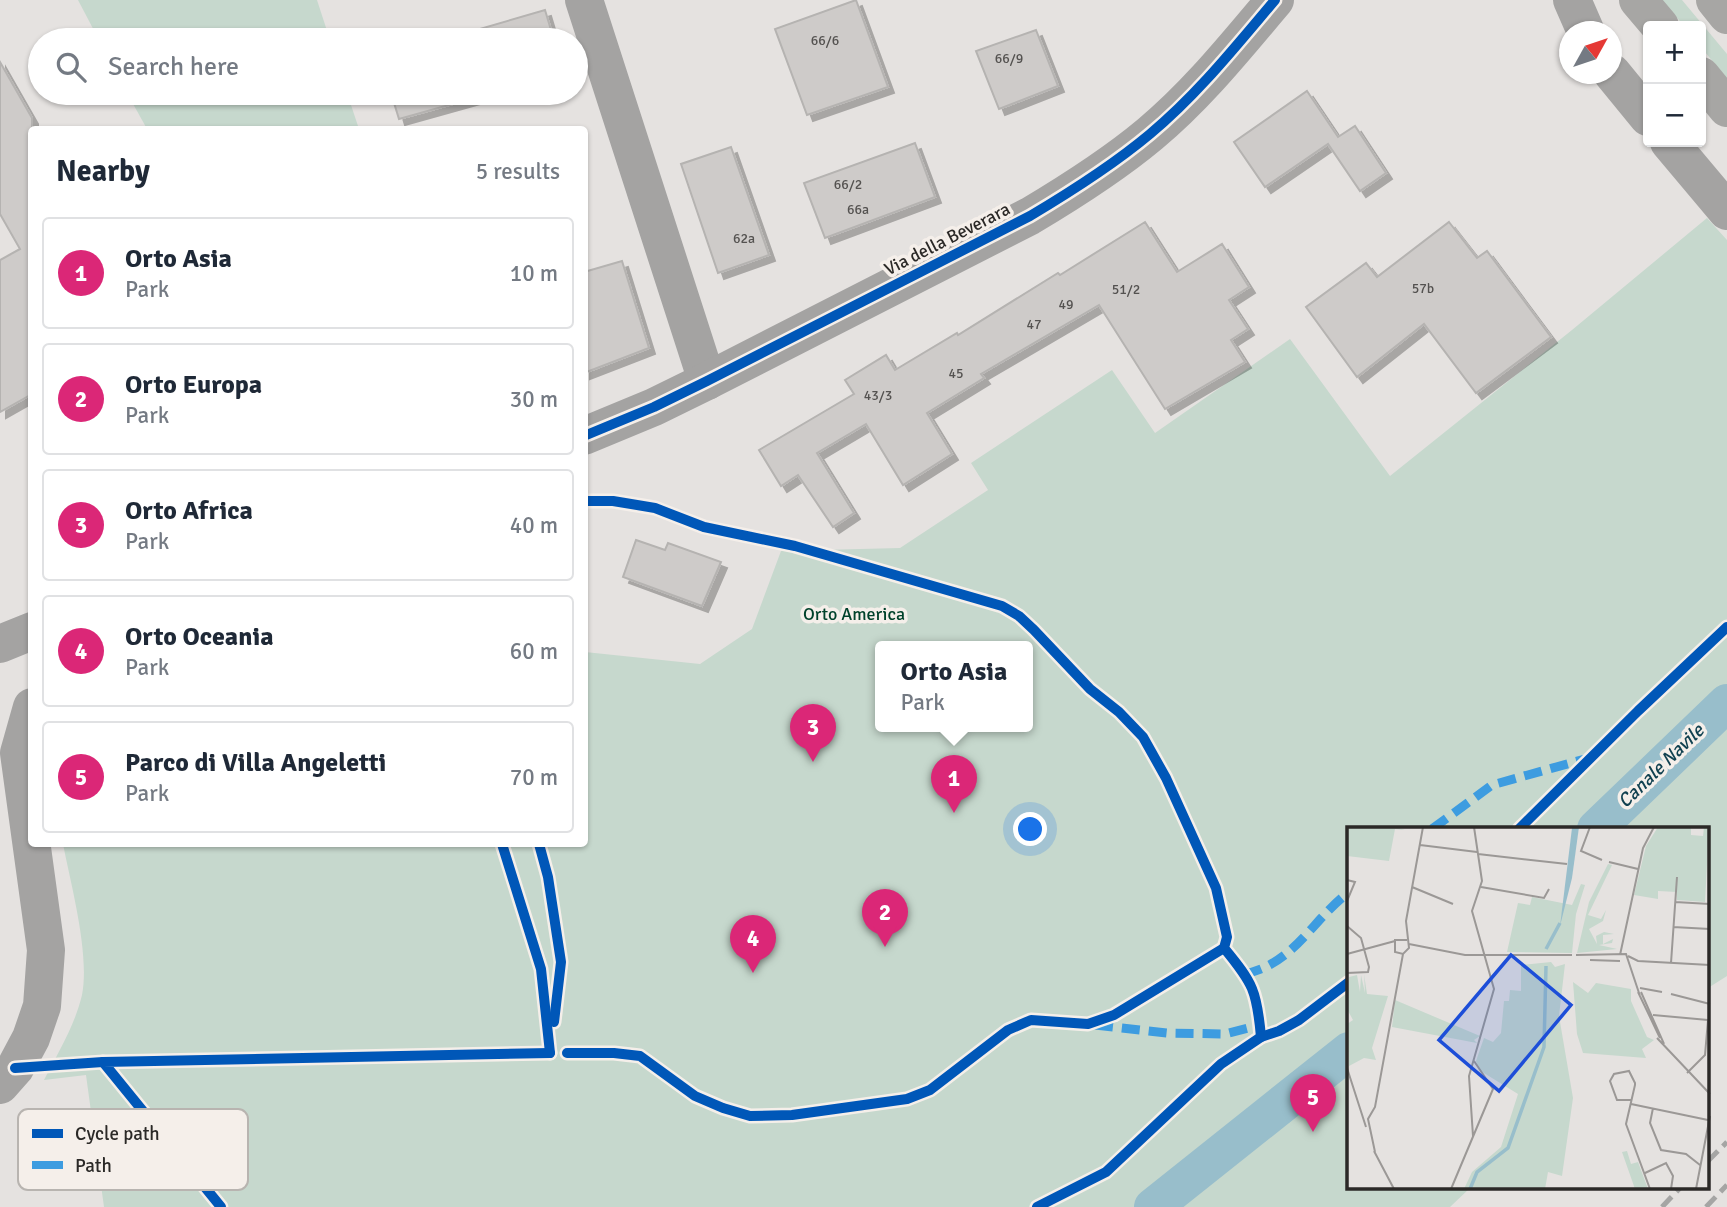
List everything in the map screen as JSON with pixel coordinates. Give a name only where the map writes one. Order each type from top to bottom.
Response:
[{"type":"main road","points":[[1638,0],[1656,21]]},
{"type":"main road","points":[[1715,0],[1727,15]]},
{"type":"main road","points":[[1706,82],[1727,108]]},
{"type":"street","points":[[584,0],[707,381]]},
{"type":"street","name":"Via della Beverara","points":[[588,434],[707,381],[1020,222],[1073,190],[1119,159],[1171,115],[1213,72],[1275,0]]},
{"type":"street","points":[[1572,0],[1581,21]]},
{"type":"street","points":[[1621,84],[1643,111]]},
{"type":"street","points":[[1673,147],[1727,211]]},
{"type":"street","points":[[0,644],[28,633]]},
{"type":"street","points":[[0,713],[19,753],[28,819]]},
{"type":"street","points":[[19,753],[28,721]]},
{"type":"street","points":[[0,1085],[15,1068],[31,1038],[42,1006],[46,950],[32,847]]},
{"type":"green space","points":[[78,0],[317,0],[326,28],[93,28]]},
{"type":"green space","points":[[1662,0],[1682,0],[1700,21],[1680,21]]},
{"type":"green space","points":[[1706,29],[1727,54],[1727,79],[1706,53]]},
{"type":"green space","points":[[134,105],[351,105],[358,126],[145,126]]},
{"type":"green space","name":"Orto America","points":[[1707,218],[1727,240],[1727,976],[1710,987],[1710,827],[1347,827],[1347,1190],[1468,1190],[1450,1207],[104,1207],[102,1190],[248,1190],[248,1109],[91,1109],[86,1075],[44,1080],[75,1017],[84,978],[82,940],[64,847],[588,847],[588,652],[700,664],[752,629],[781,551],[900,548],[988,490],[971,463],[1112,370],[1155,433],[1290,339],[1390,476]]},
{"type":"building","points":[[856,0],[888,87],[807,115],[775,29]]},
{"type":"building","points":[[545,10],[550,28],[483,28]]},
{"type":"building","points":[[1036,30],[1058,86],[999,109],[976,51]]},
{"type":"building","points":[[0,62],[32,118],[32,126],[28,126],[28,396],[0,412],[0,260],[20,249],[0,214]]},
{"type":"building","points":[[1307,91],[1338,137],[1355,126],[1386,173],[1360,191],[1328,144],[1265,187],[1234,142]]},
{"type":"building","points":[[395,105],[449,105],[399,119]]},
{"type":"building","points":[[915,143],[935,197],[825,238],[804,183]]},
{"type":"building","points":[[731,147],[769,255],[718,273],[681,164]]},
{"type":"building","points":[[1145,222],[1177,272],[1222,244],[1249,287],[1229,300],[1248,329],[1231,340],[1245,362],[1165,409],[1099,305],[981,374],[984,378],[927,413],[952,454],[903,485],[866,424],[817,453],[854,513],[833,527],[798,475],[781,486],[759,450],[854,394],[845,380],[886,355],[895,370],[957,333],[958,335],[1058,273],[1060,275]]},
{"type":"building","points":[[1449,222],[1477,258],[1487,251],[1551,337],[1476,393],[1424,324],[1357,377],[1306,307],[1366,263],[1377,277]]},
{"type":"building","points":[[622,261],[649,348],[588,371],[588,271]]},
{"type":"building","points":[[636,540],[665,550],[668,543],[721,562],[702,606],[623,577]]},
{"type":"waterway","name":"Canale Navile","points":[[1598,827],[1727,703]]},
{"type":"waterway","name":"Canale Navile","points":[[1153,1207],[1347,1053]]},
{"type":"railway","points":[[1710,1159],[1727,1142]]},
{"type":"railway","points":[[1706,1207],[1727,1185]]},
{"type":"railway","points":[[1662,1207],[1678,1190]]},
{"type":"marked path","points":[[1435,827],[1492,785],[1585,759]]},
{"type":"marked path","points":[[1244,974],[1261,969],[1289,951],[1347,894]]},
{"type":"marked path","points":[[1095,1025],[1167,1033],[1225,1034],[1260,1025]]},
{"type":"cycle path","points":[[588,434],[707,381],[1030,216],[1061,197],[1122,156],[1167,119],[1216,70],[1275,0]]},
{"type":"cycle path","points":[[588,501],[613,501],[655,508],[704,527],[795,546],[1002,606],[1019,616],[1090,689],[1119,712],[1143,737],[1166,778],[1216,888],[1227,937],[1224,948],[1252,988],[1258,1009],[1261,1037]]},
{"type":"cycle path","points":[[1521,827],[1727,627]]},
{"type":"cycle path","points":[[503,847],[541,969],[550,1053]]},
{"type":"cycle path","points":[[540,847],[548,877],[561,962],[554,1022]]},
{"type":"cycle path","points":[[567,1053],[640,1056],[695,1096],[750,1116],[792,1115],[907,1099],[930,1090],[1008,1030],[1031,1020],[1088,1024],[1114,1015],[1224,948]]},
{"type":"cycle path","points":[[1037,1207],[1106,1172],[1221,1064],[1261,1037],[1299,1020],[1347,984]]},
{"type":"cycle path","points":[[141,1109],[103,1062],[550,1053]]},
{"type":"cycle path","points":[[15,1068],[103,1062]]},
{"type":"cycle path","points":[[207,1190],[221,1207]]},
{"type":"place","name":"Orto Africa","points":[[813,762]]},
{"type":"place","name":"Orto Asia","points":[[954,813]]},
{"type":"place","name":"Orto Europa","points":[[885,947]]},
{"type":"place","name":"Orto Oceania","points":[[753,973]]},
{"type":"place","name":"Parco di Villa Angeletti","points":[[1313,1132]]}]
